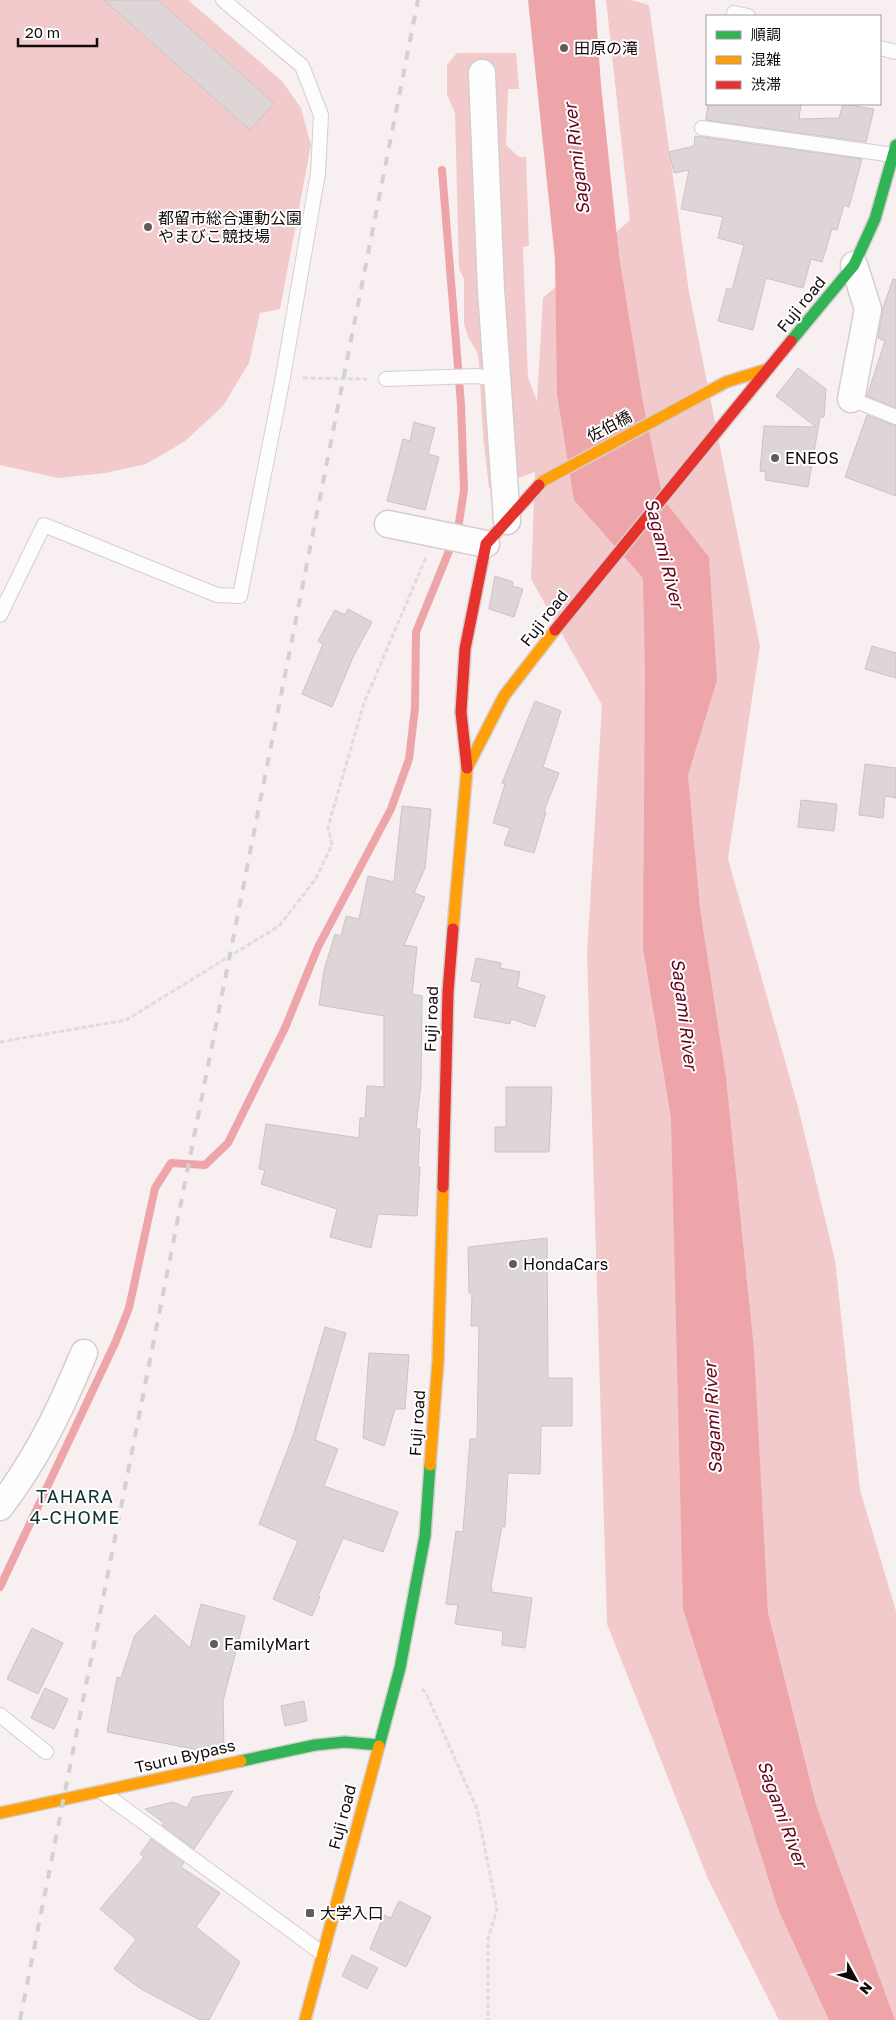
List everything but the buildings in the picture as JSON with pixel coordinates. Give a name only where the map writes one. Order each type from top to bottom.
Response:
[{"type":"main road","name":"Fuji road","points":[[305,2020],[400,1668],[425,1536],[438,1361],[448,992],[467,768],[504,696],[593,581],[854,265],[892,182],[895,150]]},
{"type":"main road","name":"佐伯橋","points":[[459,538],[506,521],[543,481],[726,382],[768,369]]},
{"type":"main road","points":[[459,538],[465,650],[461,712],[467,768]]},
{"type":"main road","name":"Tsuru Bypass","points":[[0,1812],[315,1745],[345,1742],[379,1745]]},
{"type":"street","points":[[482,73],[491,289],[487,377],[506,521]]},
{"type":"street","points":[[851,399],[868,308],[854,265]]},
{"type":"street","points":[[388,524],[459,538]]},
{"type":"street","points":[[0,1507],[17,1485],[55,1422],[84,1353]]},
{"type":"lane","points":[[0,615],[44,525],[217,595],[240,596],[282,377],[318,173],[321,115],[302,66],[223,0]]},
{"type":"lane","points":[[734,13],[743,15]]},
{"type":"lane","points":[[881,48],[896,52]]},
{"type":"lane","points":[[702,128],[895,150]]},
{"type":"lane","points":[[386,379],[487,377]]},
{"type":"lane","points":[[851,399],[896,417]]},
{"type":"lane","points":[[0,1715],[46,1752]]},
{"type":"lane","points":[[101,1792],[323,1954]]},
{"type":"path","points":[[282,377],[386,379]]},
{"type":"path","points":[[0,1042],[126,1020],[279,926],[315,880],[332,845],[328,827],[364,703],[459,538]]},
{"type":"path","points":[[400,1668],[426,1693],[477,1809],[497,1909],[488,1939],[488,2020]]},
{"type":"shaded area","name":"都留市総合運動公園 やまびこ競技場","points":[[0,0],[188,0],[282,81],[301,108],[311,145],[280,309],[260,313],[249,363],[223,406],[184,442],[146,464],[106,473],[58,478],[0,465]]},
{"type":"shaded area","points":[[606,0],[631,0],[649,5],[689,292],[760,646],[728,859],[797,1103],[835,1260],[860,1490],[896,1611],[896,2020],[779,2020],[708,1879],[607,1624],[587,953],[602,705],[531,579],[535,472],[489,488],[483,436],[479,363],[477,352],[468,337],[464,324],[464,279],[459,269],[455,113],[447,95],[447,65],[457,53],[516,53],[519,89],[508,89],[506,145],[519,157],[526,157],[529,246],[523,247],[528,377],[537,401],[543,298],[630,220]]},
{"type":"water","name":"Sagami River","points":[[528,0],[595,0],[601,85],[619,256],[643,403],[663,499],[709,557],[717,680],[688,775],[700,909],[726,1078],[754,1350],[768,1613],[816,1805],[895,2020],[829,2020],[778,1909],[683,1609],[671,1118],[643,948],[645,672],[643,578],[574,500],[557,394],[555,259]]},
{"type":"waterway","points":[[0,1587],[116,1341],[129,1308],[155,1188],[171,1163],[205,1165],[228,1143],[285,1028],[318,947],[391,809],[409,759],[415,708],[416,632],[458,529],[464,490],[461,404],[442,170]]},
{"type":"railway","points":[[20,2020],[418,0]]},
{"type":"traffic: fast","points":[[791,341],[854,265],[875,219],[896,145]]},
{"type":"traffic: fast","points":[[379,1746],[400,1668],[425,1536],[430,1465]]},
{"type":"traffic: fast","points":[[241,1761],[315,1745],[345,1742],[379,1745]]},
{"type":"traffic: slow","points":[[539,485],[543,481],[726,382],[768,369]]},
{"type":"traffic: slow","points":[[453,929],[467,768],[504,696],[555,630]]},
{"type":"traffic: slow","points":[[430,1465],[438,1361],[443,1187]]},
{"type":"traffic: slow","points":[[305,2020],[379,1746]]},
{"type":"traffic: slow","points":[[0,1813],[241,1761]]},
{"type":"traffic: jam","points":[[555,630],[791,341]]},
{"type":"traffic: jam","points":[[467,768],[461,712],[465,649],[486,544],[539,485]]},
{"type":"traffic: jam","points":[[443,1187],[448,992],[453,929]]},
{"type":"place","name":"田原の滝","points":[[564,48]]},
{"type":"place","name":"都留市総合運動公園 やまびこ競技場","points":[[148,227]]},
{"type":"place","name":"ENEOS","points":[[775,458]]},
{"type":"place","name":"HondaCars","points":[[513,1264]]},
{"type":"place","name":"FamilyMart","points":[[214,1644]]},
{"type":"place","name":"大学入口","points":[[310,1913]]},
{"type":"district","name":"TAHARA 4-CHOME","points":[[75,1507]]}]
